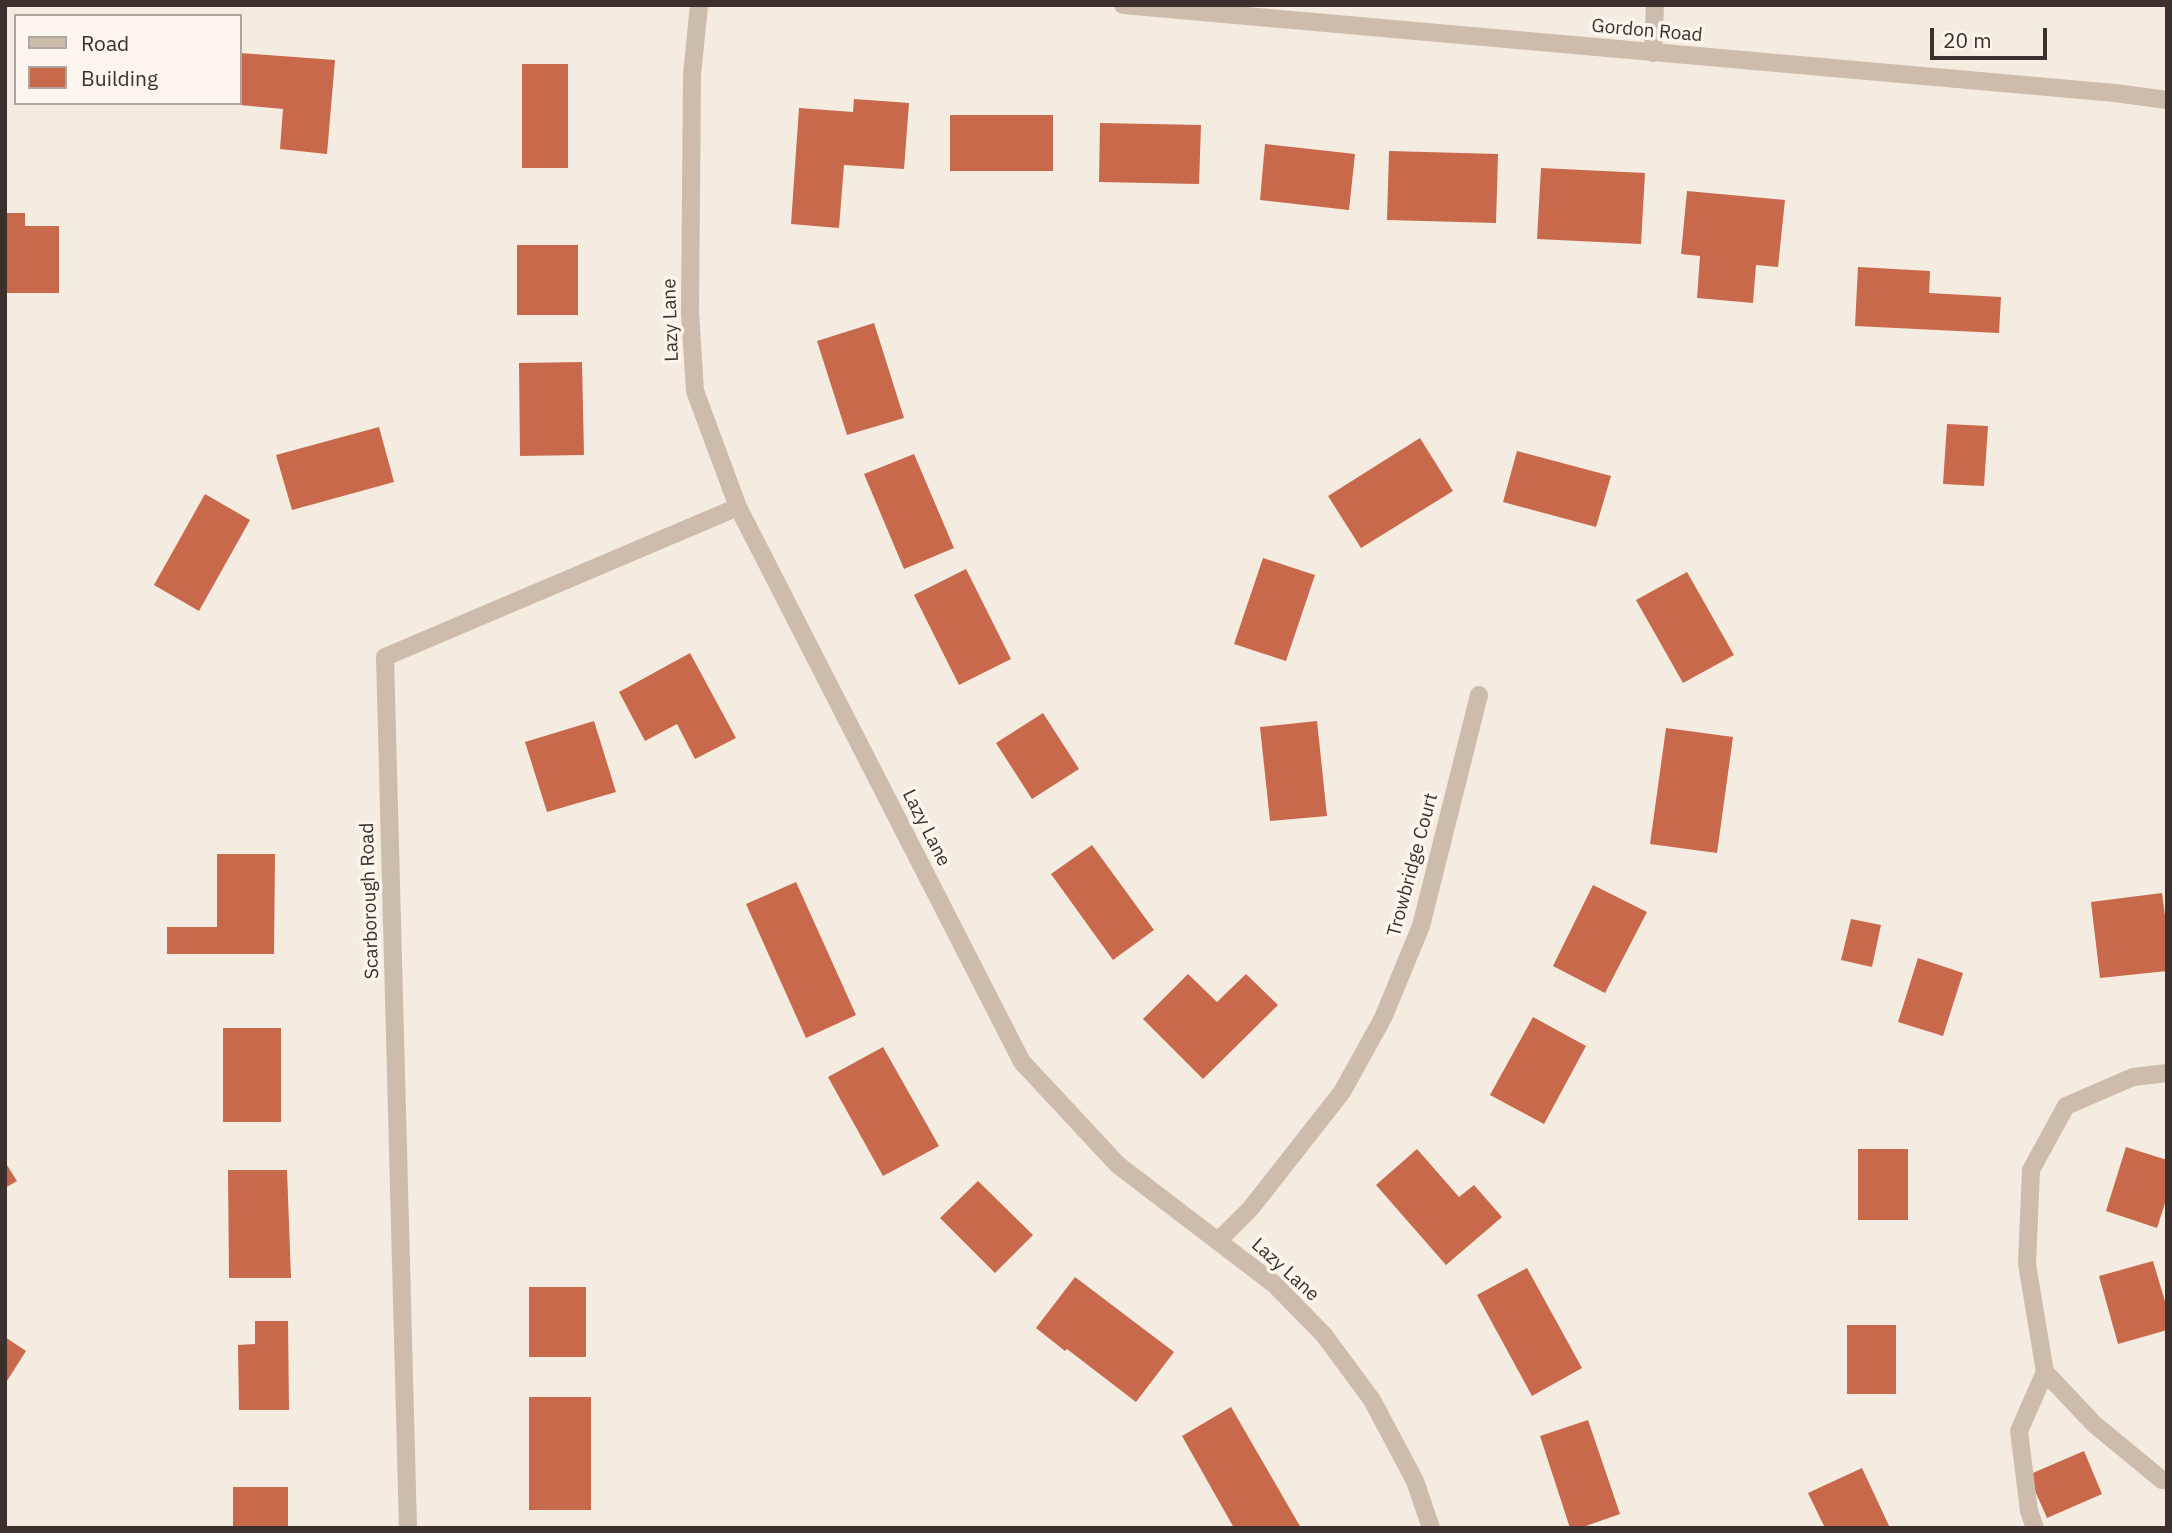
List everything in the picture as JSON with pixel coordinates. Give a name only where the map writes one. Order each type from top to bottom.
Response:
[{"type":"street","name":"Lazy Lane","points":[[699,5],[692,75],[690,312],[695,391],[738,507],[1022,1062],[1118,1165],[1274,1284],[1324,1335],[1364,1389],[1415,1481],[1431,1528]]},
{"type":"street","name":"Gordon Road","points":[[1124,5],[2167,100]]},
{"type":"street","points":[[1653,52],[1655,5]]},
{"type":"street","name":"Scarborough Road","points":[[408,1528],[385,657],[738,507]]},
{"type":"street","name":"Trowbridge Court","points":[[1219,1241],[1251,1208],[1342,1092],[1384,1018],[1421,926],[1479,695]]},
{"type":"street","points":[[2035,1528],[2029,1511],[2019,1431],[2045,1372],[2027,1264],[2031,1170],[2066,1106],[2133,1077],[2167,1073]]},
{"type":"street","points":[[2045,1372],[2094,1424],[2162,1480],[2167,1480]]},
{"type":"building","points":[[242,53],[335,60],[327,154],[280,149],[283,109],[240,105]]},
{"type":"building","points":[[522,64],[568,64],[568,168],[522,168]]},
{"type":"building","points":[[854,99],[909,103],[904,169],[844,165],[839,228],[791,224],[799,108],[853,112]]},
{"type":"building","points":[[950,115],[1053,115],[1053,171],[950,171]]},
{"type":"building","points":[[1100,123],[1201,125],[1199,184],[1099,182]]},
{"type":"building","points":[[1265,144],[1355,154],[1349,210],[1260,200]]},
{"type":"building","points":[[1389,151],[1498,154],[1496,223],[1387,220]]},
{"type":"building","points":[[1541,168],[1645,173],[1641,244],[1537,239]]},
{"type":"building","points":[[1687,191],[1785,200],[1778,267],[1756,265],[1753,303],[1697,298],[1700,256],[1681,254]]},
{"type":"building","points":[[5,213],[25,213],[25,226],[59,226],[59,293],[5,293]]},
{"type":"building","points":[[517,245],[578,245],[578,315],[517,315]]},
{"type":"building","points":[[1858,267],[1930,271],[1929,293],[2001,297],[1999,333],[1855,326]]},
{"type":"building","points":[[874,323],[904,418],[847,435],[817,341]]},
{"type":"building","points":[[582,362],[584,455],[520,456],[519,363]]},
{"type":"building","points":[[1947,424],[1988,426],[1984,486],[1943,484]]},
{"type":"building","points":[[379,427],[394,482],[292,510],[276,455]]},
{"type":"building","points":[[1420,438],[1453,491],[1361,548],[1328,496]]},
{"type":"building","points":[[1517,451],[1611,476],[1596,527],[1503,502]]},
{"type":"building","points":[[914,454],[954,548],[904,569],[864,474]]},
{"type":"building","points":[[205,494],[250,520],[199,611],[154,585]]},
{"type":"building","points":[[1263,558],[1315,575],[1286,661],[1234,644]]},
{"type":"building","points":[[966,569],[1011,659],[959,685],[914,595]]},
{"type":"building","points":[[1687,572],[1734,655],[1683,683],[1636,600]]},
{"type":"building","points":[[690,653],[736,738],[695,759],[677,724],[645,741],[619,692]]},
{"type":"building","points":[[1043,713],[1079,769],[1032,799],[996,743]]},
{"type":"building","points":[[594,721],[616,792],[547,812],[525,742]]},
{"type":"building","points":[[1317,721],[1327,816],[1270,821],[1260,727]]},
{"type":"building","points":[[1666,728],[1733,737],[1717,853],[1650,844]]},
{"type":"building","points":[[1092,845],[1154,930],[1113,960],[1051,874]]},
{"type":"building","points":[[217,854],[275,854],[274,954],[167,954],[167,927],[217,927]]},
{"type":"building","points":[[796,882],[856,1015],[806,1038],[746,904]]},
{"type":"building","points":[[1593,885],[1647,912],[1605,993],[1553,966]]},
{"type":"building","points":[[2162,893],[2167,931],[2167,971],[2100,978],[2091,902]]},
{"type":"building","points":[[1851,919],[1881,925],[1872,967],[1841,960]]},
{"type":"building","points":[[1918,958],[1963,973],[1943,1036],[1898,1022]]},
{"type":"building","points":[[1188,974],[1217,1002],[1246,974],[1278,1005],[1203,1079],[1143,1019]]},
{"type":"building","points":[[1533,1017],[1586,1046],[1544,1124],[1490,1095]]},
{"type":"building","points":[[223,1028],[281,1028],[281,1122],[223,1122]]},
{"type":"building","points":[[883,1047],[939,1146],[883,1176],[828,1077]]},
{"type":"building","points":[[2126,1147],[2167,1160],[2167,1197],[2157,1228],[2106,1211]]},
{"type":"building","points":[[1417,1149],[1459,1197],[1474,1185],[1502,1217],[1446,1265],[1376,1185]]},
{"type":"building","points":[[1858,1149],[1908,1149],[1908,1220],[1858,1220]]},
{"type":"building","points":[[5,1162],[17,1181],[5,1188]]},
{"type":"building","points":[[228,1170],[287,1170],[291,1278],[229,1278]]},
{"type":"building","points":[[978,1181],[1033,1235],[995,1273],[940,1218]]},
{"type":"building","points":[[2153,1261],[2167,1308],[2167,1330],[2118,1344],[2099,1276]]},
{"type":"building","points":[[1527,1268],[1582,1368],[1532,1396],[1477,1295]]},
{"type":"building","points":[[1075,1277],[1174,1352],[1136,1402],[1036,1328]]},
{"type":"building","points":[[529,1287],[586,1287],[586,1357],[529,1357]]},
{"type":"building","points":[[255,1321],[288,1321],[289,1410],[239,1410],[238,1345],[255,1344]]},
{"type":"building","points":[[1847,1325],[1896,1325],[1896,1394],[1847,1394]]},
{"type":"building","points":[[5,1337],[26,1351],[5,1384]]},
{"type":"building","points":[[529,1397],[591,1397],[591,1510],[529,1510]]},
{"type":"building","points":[[1231,1407],[1301,1528],[1234,1528],[1182,1436]]},
{"type":"building","points":[[1588,1420],[1620,1514],[1580,1528],[1570,1528],[1540,1436]]},
{"type":"building","points":[[2084,1451],[2102,1494],[2047,1518],[2028,1475]]},
{"type":"building","points":[[1862,1468],[1890,1528],[1825,1528],[1808,1493]]},
{"type":"building","points":[[233,1487],[288,1487],[288,1528],[233,1528]]}]
